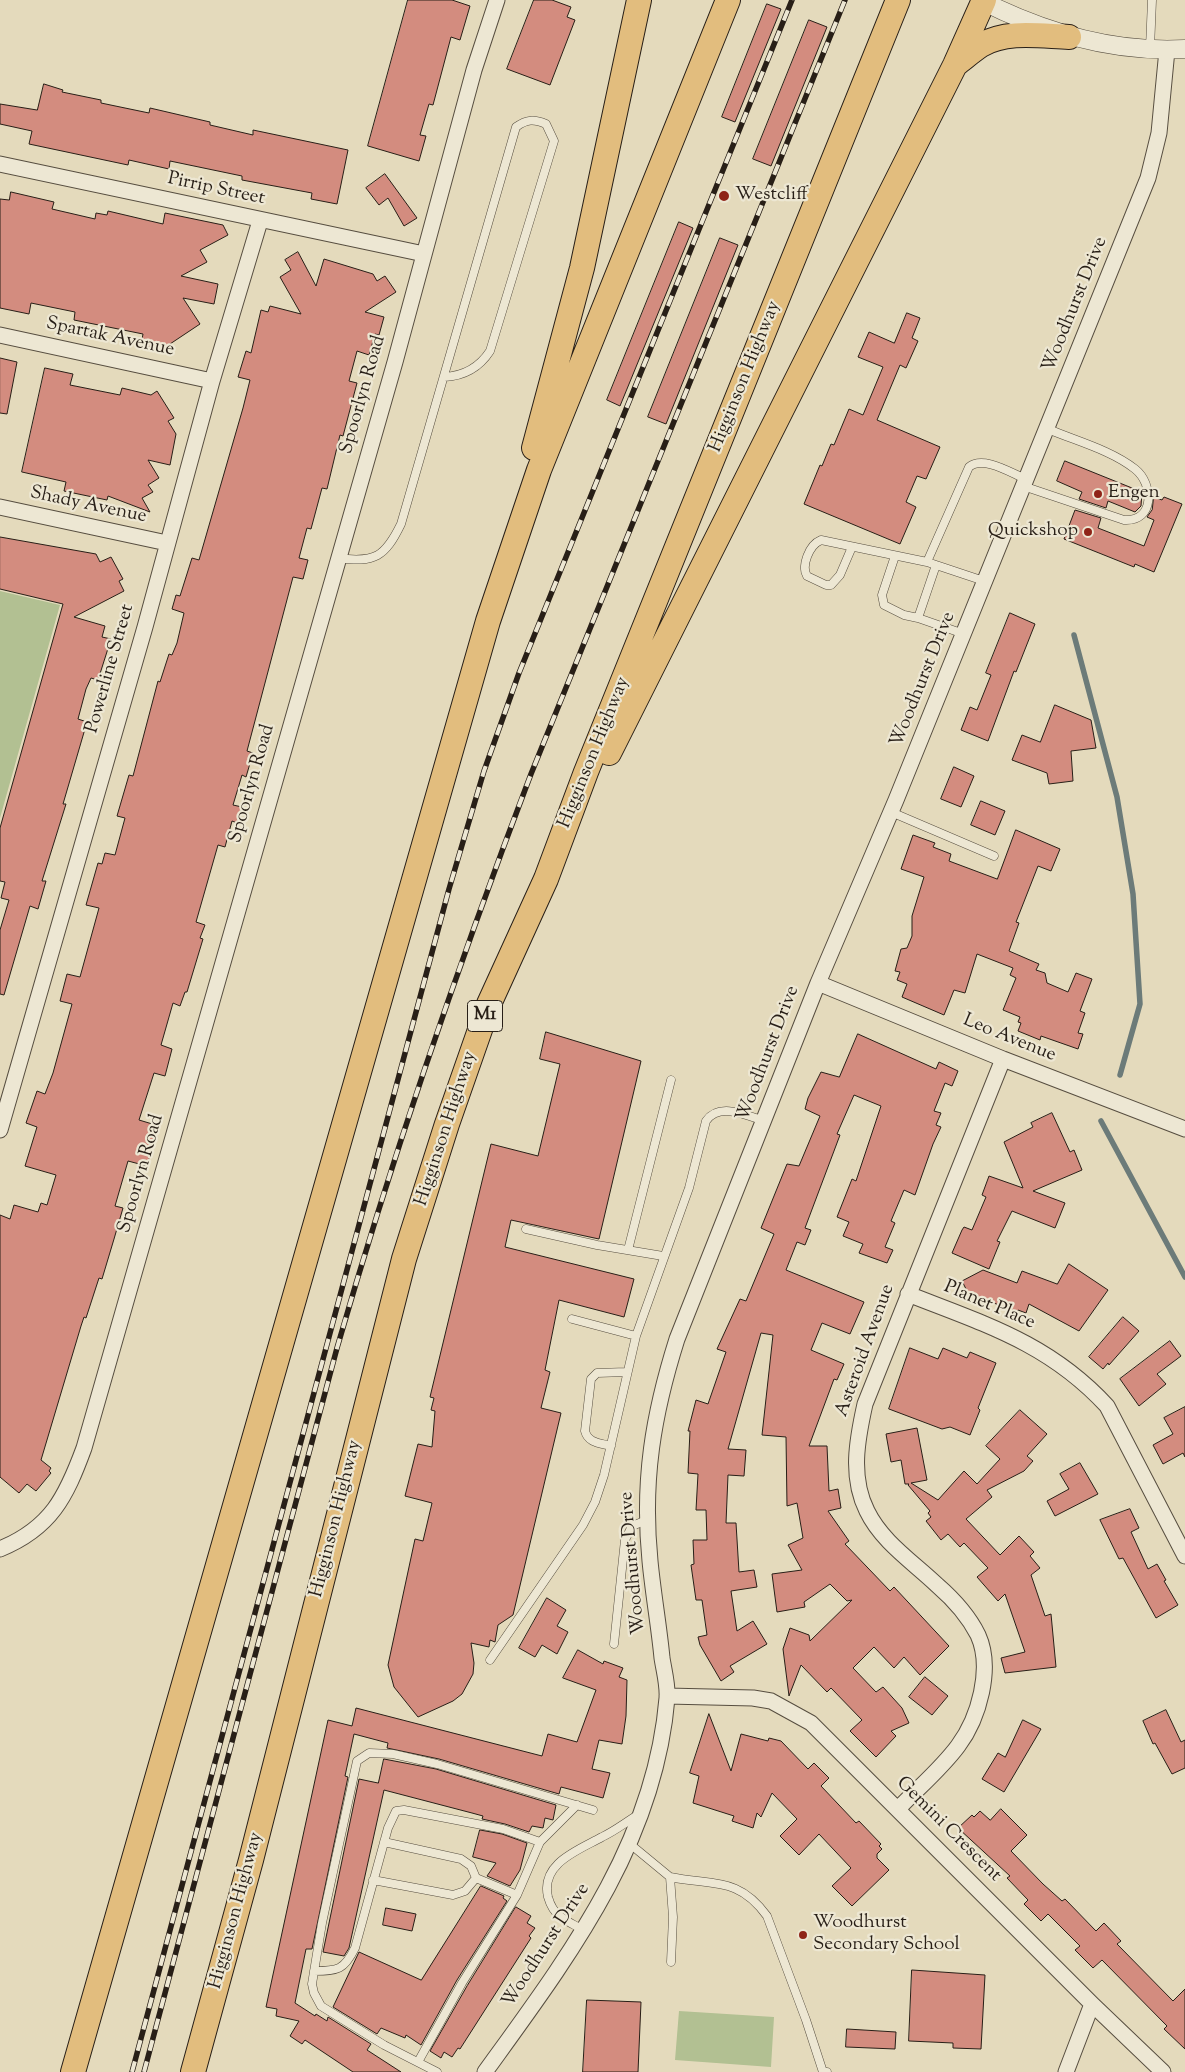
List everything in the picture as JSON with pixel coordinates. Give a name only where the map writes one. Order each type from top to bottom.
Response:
[{"type":"highway","points":[[73,2072],[488,621],[582,268],[639,0]]},
{"type":"highway","points":[[488,621],[539,470],[728,0]]},
{"type":"highway","name":"Higginson Highway","points":[[194,2072],[251,1860],[404,1259],[447,1124],[489,1004],[546,880],[586,772],[898,0]]},
{"type":"highway","points":[[546,880],[955,66],[982,1]]},
{"type":"highway","points":[[955,66],[982,45],[1002,37],[1018,35],[1069,37]]},
{"type":"street","name":"Spoorlyn Road","points":[[0,1549],[37,1529],[51,1515],[64,1498],[84,1448],[338,558],[474,70],[498,0]]},
{"type":"street","points":[[982,1],[1039,28],[1069,37],[1158,49],[1185,49]]},
{"type":"street","name":"Woodhurst Drive","points":[[485,2072],[583,1930],[610,1886],[630,1844],[651,1788],[667,1696],[647,1520],[647,1482],[660,1391],[677,1340],[818,983],[892,812],[1148,178],[1159,133],[1158,49]]},
{"type":"street","name":"Pirrip Street","points":[[0,164],[424,254]]},
{"type":"street","name":"Powerline Street","points":[[0,1130],[212,381],[260,220]]},
{"type":"street","name":"Spartak Avenue","points":[[0,335],[212,381]]},
{"type":"street","name":"Shady Avenue","points":[[0,508],[167,543]]},
{"type":"street","name":"Leo Avenue","points":[[818,983],[1003,1059],[1185,1129]]},
{"type":"street","name":"Asteroid Avenue","points":[[898,1809],[962,1740],[982,1699],[984,1666],[978,1636],[958,1607],[939,1586],[890,1543],[867,1512],[857,1480],[857,1441],[865,1404],[1003,1059]]},
{"type":"street","name":"Planet Place","points":[[908,1294],[1016,1336],[1069,1370],[1090,1388],[1107,1406],[1185,1556]]},
{"type":"street","name":"Gemini Crescent","points":[[667,1696],[753,1698],[771,1701],[786,1707],[811,1723],[1092,2004],[1163,2072]]},
{"type":"street","points":[[1066,2072],[1092,2004]]},
{"type":"lane","points":[[1152,0],[1158,49]]},
{"type":"lane","points":[[338,558],[368,559],[381,554],[390,546],[401,524],[516,127],[524,121],[537,120],[546,124],[554,141],[490,351],[483,362],[470,371],[444,377]]},
{"type":"lane","points":[[927,562],[969,467],[973,464],[985,463],[1024,482],[1124,520],[1138,520],[1145,513],[1149,499],[1147,486],[1136,469],[1104,452],[1048,429]]},
{"type":"lane","points":[[852,547],[840,575],[832,584],[826,585],[807,576],[804,568],[811,548],[816,542],[823,540],[927,562],[984,581]]},
{"type":"lane","points":[[895,556],[882,595],[884,605],[904,615],[964,634]]},
{"type":"lane","points":[[918,618],[936,565]]},
{"type":"lane","points":[[892,812],[994,856]]},
{"type":"lane","points":[[628,1250],[671,1080]]},
{"type":"lane","points":[[490,1660],[583,1525],[595,1502],[611,1446],[626,1372],[636,1336],[663,1256],[689,1188],[700,1139],[710,1115],[726,1111],[764,1121]]},
{"type":"lane","points":[[526,1229],[663,1256]]},
{"type":"lane","points":[[572,1318],[636,1336]]},
{"type":"lane","points":[[611,1446],[589,1440],[586,1437],[591,1379],[597,1373],[626,1372]]},
{"type":"lane","points":[[614,1644],[625,1540],[632,1526],[647,1520]]},
{"type":"lane","points":[[437,2072],[384,2045],[321,2006],[314,1994],[314,1971],[322,1922],[357,1761],[363,1755],[380,1752],[419,1759],[593,1810]]},
{"type":"lane","points":[[418,2062],[458,1991],[517,1895],[540,1842],[577,1805]]},
{"type":"lane","points":[[314,1971],[331,1971],[346,1965],[355,1948],[392,1816],[398,1810],[503,1829],[540,1842]]},
{"type":"lane","points":[[583,1930],[558,1915],[550,1903],[548,1887],[552,1871],[560,1861],[643,1812]]},
{"type":"lane","points":[[384,1842],[461,1859],[470,1866],[476,1878],[517,1895]]},
{"type":"lane","points":[[630,1844],[670,1877],[727,1884],[743,1890],[758,1903],[767,1916],[806,2020],[823,2072],[827,2072]]},
{"type":"lane","points":[[670,1877],[673,1917],[671,1962]]},
{"type":"lane","points":[[373,1880],[424,1892],[453,1895],[464,1891],[476,1878]]},
{"type":"green space","points":[[0,591],[60,605],[0,818]]},
{"type":"green space","points":[[679,2011],[774,2017],[771,2067],[675,2060]]},
{"type":"building","points":[[408,0],[452,0],[470,6],[460,40],[451,37],[433,105],[429,104],[420,135],[426,136],[419,161],[368,146]]},
{"type":"building","points":[[534,0],[552,0],[571,7],[567,17],[575,20],[550,85],[507,69]]},
{"type":"building","points":[[767,4],[781,9],[735,122],[722,117]]},
{"type":"building","points":[[809,20],[827,27],[771,166],[753,159]]},
{"type":"building","points":[[44,84],[63,90],[62,92],[101,100],[101,103],[149,113],[150,108],[210,122],[210,125],[253,135],[253,130],[348,150],[337,204],[311,199],[312,193],[242,180],[242,176],[170,161],[169,169],[129,160],[128,165],[29,144],[32,131],[0,124],[0,104],[37,110]]},
{"type":"building","points":[[385,174],[417,218],[404,226],[388,198],[379,205],[366,188]]},
{"type":"building","points":[[11,192],[54,202],[52,209],[95,219],[96,213],[107,215],[108,211],[163,224],[165,213],[223,225],[228,235],[200,250],[207,262],[181,276],[218,284],[214,304],[183,298],[200,324],[161,350],[141,345],[143,334],[74,320],[75,312],[31,303],[29,314],[0,308],[0,199],[9,200]]},
{"type":"building","points":[[679,222],[693,228],[620,406],[607,400]]},
{"type":"building","points":[[720,238],[738,245],[666,424],[648,417]]},
{"type":"building","points":[[298,252],[316,286],[324,259],[373,274],[377,281],[385,276],[396,292],[365,312],[384,317],[379,335],[375,334],[369,355],[357,351],[349,381],[357,383],[343,436],[340,435],[327,489],[322,488],[311,529],[307,528],[299,558],[308,560],[303,579],[293,577],[247,751],[253,753],[246,777],[242,775],[233,805],[242,807],[237,823],[232,821],[225,847],[218,845],[196,922],[205,925],[200,938],[203,939],[187,992],[185,992],[180,1006],[173,1003],[161,1045],[172,1049],[165,1076],[154,1073],[139,1120],[159,1126],[147,1166],[128,1161],[115,1206],[123,1208],[114,1239],[102,1279],[99,1278],[86,1318],[84,1317],[81,1326],[41,1460],[51,1468],[49,1471],[51,1473],[36,1491],[27,1484],[19,1493],[0,1477],[0,1215],[10,1219],[14,1205],[38,1212],[41,1203],[47,1205],[56,1175],[25,1166],[37,1127],[26,1123],[37,1091],[45,1094],[53,1073],[72,1004],[60,1001],[67,974],[80,977],[99,908],[86,905],[98,863],[102,864],[105,853],[115,855],[125,818],[117,816],[129,775],[133,776],[158,681],[160,682],[169,654],[172,655],[177,643],[184,613],[172,609],[176,595],[180,596],[192,558],[199,560],[243,408],[250,380],[238,377],[246,351],[251,353],[261,310],[268,312],[270,306],[301,314],[280,277],[291,270],[285,260]]},
{"type":"building","points":[[907,313],[920,318],[912,338],[918,341],[906,368],[900,365],[877,420],[940,447],[926,479],[917,476],[906,502],[916,507],[900,544],[804,504],[820,465],[822,466],[831,444],[834,445],[849,409],[863,415],[883,367],[858,357],[869,332],[894,343]]},
{"type":"building","points":[[0,358],[17,362],[7,414],[0,413]]},
{"type":"building","points":[[45,368],[73,374],[70,385],[120,395],[122,388],[151,395],[157,391],[174,418],[168,421],[176,434],[170,465],[148,460],[159,478],[148,485],[153,492],[142,498],[150,512],[108,496],[107,500],[64,491],[66,482],[22,472]]},
{"type":"building","points":[[1065,461],[1142,492],[1141,506],[1135,512],[1108,501],[1106,508],[1079,499],[1082,492],[1057,481]]},
{"type":"building","points":[[1154,497],[1162,500],[1164,497],[1182,504],[1154,572],[1135,564],[1134,567],[1064,539],[1075,510],[1101,518],[1098,528],[1144,546],[1154,520],[1147,517],[1152,510]]},
{"type":"building","points":[[0,537],[96,554],[100,562],[111,557],[123,579],[119,581],[124,591],[74,617],[105,626],[102,637],[111,639],[98,680],[91,678],[86,689],[78,719],[87,722],[63,804],[66,804],[42,881],[46,881],[38,909],[30,906],[4,995],[0,994],[0,930],[9,900],[1,898],[5,882],[0,881],[0,828],[63,604],[0,589]]},
{"type":"building","points":[[1010,613],[1035,624],[1016,672],[1014,671],[988,741],[961,730],[970,707],[977,710],[991,675],[986,673]]},
{"type":"building","points":[[1055,705],[1091,720],[1096,748],[1071,751],[1073,781],[1049,784],[1047,773],[1012,760],[1022,735],[1040,742]]},
{"type":"building","points":[[954,767],[974,776],[961,807],[941,799]]},
{"type":"building","points":[[981,801],[1005,811],[995,835],[971,825]]},
{"type":"building","points":[[1016,830],[1060,849],[1051,871],[1038,866],[1016,922],[1019,923],[1009,951],[1039,964],[1036,970],[1045,973],[1047,983],[1068,992],[1076,973],[1092,979],[1080,1011],[1085,1013],[1078,1033],[1083,1034],[1078,1049],[1041,1036],[1040,1040],[1018,1031],[1021,1023],[1018,1022],[1020,1017],[1003,1010],[1016,978],[1010,975],[1013,968],[977,954],[965,993],[954,990],[944,1015],[902,997],[907,984],[897,980],[900,972],[895,971],[901,949],[907,948],[912,936],[912,916],[924,877],[901,869],[913,835],[935,843],[933,847],[951,854],[949,861],[997,879]]},
{"type":"building","points":[[546,1032],[641,1061],[599,1239],[511,1220],[505,1247],[634,1279],[624,1317],[559,1300],[545,1370],[550,1372],[541,1408],[561,1413],[513,1615],[498,1625],[495,1642],[490,1640],[489,1647],[471,1643],[474,1663],[473,1674],[462,1694],[453,1701],[418,1717],[394,1687],[388,1665],[415,1539],[423,1541],[432,1503],[405,1496],[418,1444],[432,1447],[435,1411],[431,1410],[434,1398],[430,1397],[491,1144],[538,1156],[560,1064],[540,1059]]},
{"type":"building","points":[[858,1034],[936,1069],[939,1062],[958,1071],[952,1086],[945,1083],[934,1111],[941,1113],[936,1125],[941,1127],[915,1195],[904,1190],[891,1221],[895,1223],[885,1247],[893,1250],[887,1263],[859,1253],[863,1244],[843,1236],[849,1222],[837,1217],[852,1179],[856,1181],[881,1106],[854,1095],[837,1134],[840,1135],[805,1228],[811,1230],[805,1245],[797,1242],[786,1270],[864,1302],[850,1334],[822,1323],[811,1350],[844,1364],[837,1380],[834,1379],[809,1446],[827,1446],[829,1491],[838,1489],[841,1508],[828,1511],[849,1541],[845,1544],[890,1591],[894,1587],[949,1646],[920,1675],[904,1657],[894,1668],[874,1647],[853,1668],[876,1692],[883,1687],[902,1708],[909,1723],[891,1731],[896,1736],[876,1757],[850,1731],[862,1720],[831,1688],[827,1692],[801,1665],[789,1696],[783,1649],[790,1628],[809,1635],[810,1641],[852,1600],[847,1601],[830,1584],[804,1602],[805,1607],[777,1612],[772,1574],[802,1570],[788,1545],[803,1538],[797,1503],[787,1506],[786,1437],[762,1435],[773,1335],[761,1333],[728,1449],[746,1450],[744,1476],[728,1475],[726,1523],[736,1523],[739,1572],[754,1570],[757,1587],[731,1591],[737,1631],[753,1621],[767,1644],[730,1666],[734,1672],[721,1681],[700,1645],[698,1637],[707,1635],[702,1600],[696,1600],[691,1565],[694,1564],[693,1540],[707,1540],[706,1510],[696,1510],[698,1474],[688,1473],[690,1431],[688,1431],[696,1400],[708,1404],[726,1352],[717,1349],[740,1299],[746,1301],[774,1234],[761,1228],[787,1164],[799,1166],[820,1116],[805,1109],[808,1098],[821,1072],[839,1077]]},
{"type":"building","points":[[1052,1113],[1070,1152],[1074,1150],[1082,1170],[1033,1191],[1065,1203],[1055,1228],[1012,1211],[997,1241],[1000,1242],[989,1269],[952,1253],[964,1227],[972,1230],[986,1197],[982,1195],[989,1176],[1023,1188],[1004,1142],[1033,1127],[1031,1123]]},
{"type":"building","points":[[1069,1264],[1108,1290],[1079,1331],[1029,1304],[1026,1313],[1018,1310],[1017,1312],[968,1293],[962,1281],[983,1270],[1017,1283],[1022,1271],[1057,1284]]},
{"type":"building","points":[[1123,1317],[1139,1331],[1109,1365],[1108,1363],[1103,1369],[1089,1357]]},
{"type":"building","points":[[1170,1341],[1181,1356],[1157,1374],[1166,1384],[1139,1406],[1120,1379]]},
{"type":"building","points":[[910,1348],[938,1359],[943,1348],[967,1358],[970,1352],[996,1363],[978,1408],[980,1410],[970,1435],[950,1427],[942,1429],[889,1409]]},
{"type":"building","points":[[1185,1407],[1185,1457],[1183,1453],[1163,1464],[1153,1445],[1173,1434],[1164,1418]]},
{"type":"building","points":[[1020,1410],[1047,1434],[1027,1456],[1033,1461],[1024,1471],[987,1490],[992,1497],[966,1519],[1000,1555],[1019,1536],[1034,1552],[1030,1556],[1040,1568],[1031,1575],[1045,1616],[1051,1614],[1056,1667],[1005,1673],[1001,1658],[1025,1652],[1005,1594],[998,1601],[977,1577],[988,1568],[964,1543],[960,1547],[948,1534],[941,1540],[926,1521],[931,1517],[928,1513],[930,1511],[909,1484],[905,1484],[901,1460],[891,1462],[886,1434],[917,1428],[927,1480],[911,1483],[938,1500],[964,1471],[977,1484],[1000,1459],[986,1446]]},
{"type":"building","points":[[1080,1463],[1098,1494],[1055,1516],[1047,1501],[1069,1489],[1060,1474]]},
{"type":"building","points":[[1130,1509],[1139,1528],[1131,1532],[1148,1569],[1157,1564],[1166,1580],[1164,1581],[1178,1605],[1156,1618],[1123,1558],[1119,1559],[1100,1520]]},
{"type":"building","points":[[547,1598],[566,1610],[557,1626],[568,1632],[557,1654],[542,1645],[535,1657],[519,1648]]},
{"type":"building","points":[[578,1650],[603,1664],[604,1661],[623,1668],[619,1677],[627,1680],[626,1716],[622,1744],[599,1740],[592,1769],[610,1773],[603,1798],[561,1787],[559,1794],[439,1759],[387,1748],[388,1743],[354,1734],[345,1776],[348,1777],[312,1949],[306,1949],[295,2003],[315,2016],[316,2014],[327,2021],[328,2017],[371,2044],[367,2050],[401,2072],[353,2072],[305,2040],[302,2044],[290,2036],[299,2021],[276,2016],[277,2009],[266,2007],[328,1720],[352,1726],[356,1708],[542,1756],[548,1734],[577,1742],[596,1690],[563,1678]]},
{"type":"building","points":[[925,1677],[948,1696],[932,1715],[909,1697]]},
{"type":"building","points":[[1166,1710],[1181,1742],[1185,1740],[1185,1768],[1172,1774],[1155,1743],[1153,1744],[1143,1721]]},
{"type":"building","points":[[709,1714],[731,1771],[741,1734],[768,1741],[769,1738],[781,1741],[808,1769],[814,1763],[829,1778],[821,1786],[856,1823],[859,1821],[881,1844],[879,1846],[882,1849],[877,1854],[877,1858],[889,1870],[852,1906],[832,1886],[851,1868],[819,1834],[799,1855],[780,1836],[797,1819],[772,1793],[761,1817],[757,1813],[753,1828],[732,1821],[734,1816],[693,1803],[699,1776],[690,1773]]},
{"type":"building","points":[[1023,1720],[1041,1729],[1004,1792],[982,1779],[998,1753],[1005,1757]]},
{"type":"building","points":[[384,1759],[436,1769],[556,1805],[553,1820],[545,1818],[543,1828],[532,1826],[529,1832],[482,1819],[483,1816],[384,1790],[349,1948],[344,1956],[323,1952],[359,1779],[378,1783]]},
{"type":"building","points":[[1001,1809],[1027,1835],[1011,1851],[1043,1884],[1062,1901],[1065,1899],[1096,1931],[1104,1923],[1121,1941],[1117,1944],[1173,2001],[1185,1989],[1185,2049],[1164,2029],[1167,2026],[1102,1960],[1093,1968],[1075,1950],[1080,1946],[1048,1914],[1041,1921],[1024,1904],[1028,1900],[1007,1878],[1010,1876],[958,1828],[972,1815],[974,1817],[980,1811],[990,1820]]},
{"type":"building","points":[[480,1830],[502,1834],[527,1843],[520,1870],[510,1886],[487,1876],[496,1863],[473,1857]]},
{"type":"building","points":[[481,1886],[504,1896],[503,1898],[507,1901],[457,1980],[421,2045],[406,2035],[405,2038],[381,2028],[377,2034],[333,2007],[359,1952],[421,1980]]},
{"type":"building","points":[[516,1907],[531,1916],[527,1923],[535,1928],[529,1936],[531,1938],[460,2049],[458,2048],[452,2057],[444,2052],[441,2058],[430,2051],[467,1986]]},
{"type":"building","points":[[386,1908],[416,1914],[412,1931],[383,1925]]},
{"type":"building","points":[[912,1970],[985,1975],[981,2049],[953,2048],[953,2043],[909,2041]]},
{"type":"building","points":[[587,2000],[641,2002],[638,2072],[583,2072]]},
{"type":"building","points":[[847,2029],[896,2032],[895,2049],[846,2047]]},
{"type":"waterway","points":[[1074,635],[1117,797],[1133,894],[1140,1004],[1120,1075]]},
{"type":"waterway","points":[[1101,1121],[1185,1277]]},
{"type":"railway","points":[[132,2072],[449,889],[484,771],[519,673],[792,0]]},
{"type":"railway","points":[[144,2072],[337,1348],[358,1275],[428,1059],[478,916],[531,774],[845,0]]},
{"type":"place","name":"Westcliff","points":[[724,196]]},
{"type":"place","name":"Engen","points":[[1098,494]]},
{"type":"place","name":"Quickshop","points":[[1088,532]]},
{"type":"place","name":"Woodhurst Secondary School","points":[[803,1935]]}]
